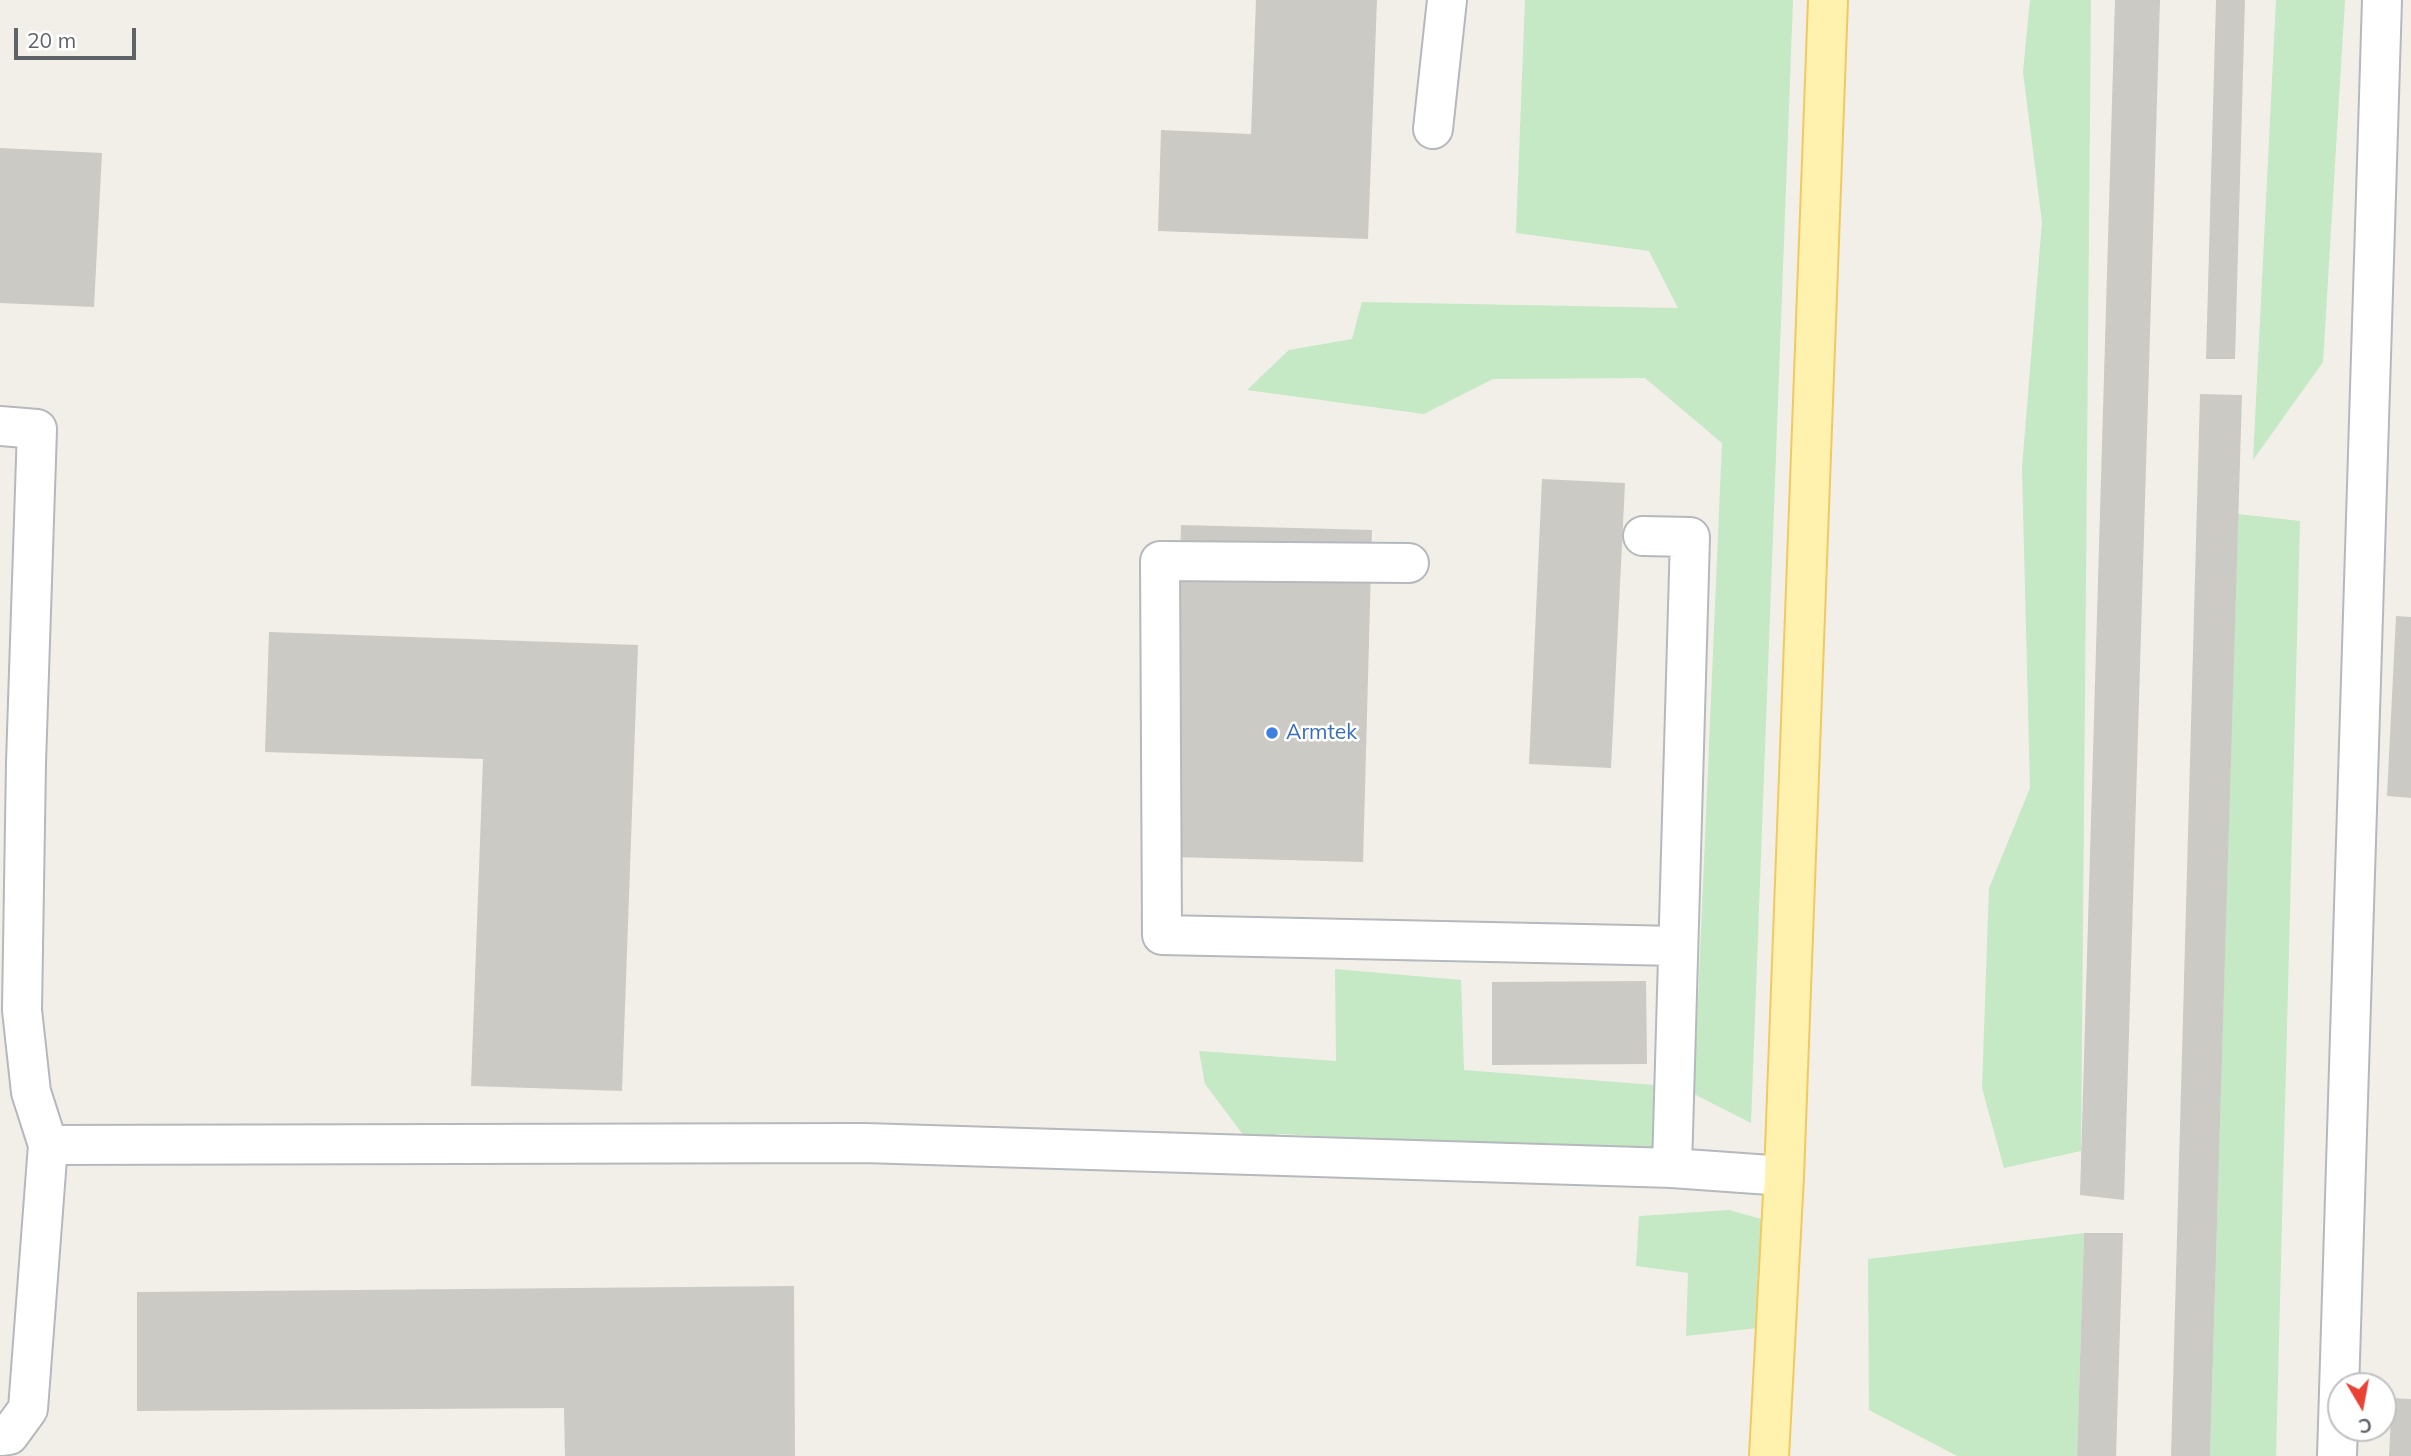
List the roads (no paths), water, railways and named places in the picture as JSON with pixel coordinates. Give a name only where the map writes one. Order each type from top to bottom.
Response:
[{"type":"main road","points":[[1769,1456],[1784,1176],[1828,0]]},
{"type":"street","points":[[1433,129],[1447,0]]},
{"type":"street","points":[[2337,1456],[2382,0]]},
{"type":"street","points":[[0,426],[37,429],[13,763],[22,1010],[31,1092],[48,1145],[28,1409],[9,1435],[0,1436]]},
{"type":"street","points":[[1643,536],[1690,537],[1672,1168]]},
{"type":"street","points":[[1409,564],[1160,561],[1162,935],[1677,946]]},
{"type":"street","points":[[48,1145],[864,1143],[1672,1168],[1784,1176]]},
{"type":"place","name":"Armtek","points":[[1272,733]]}]
